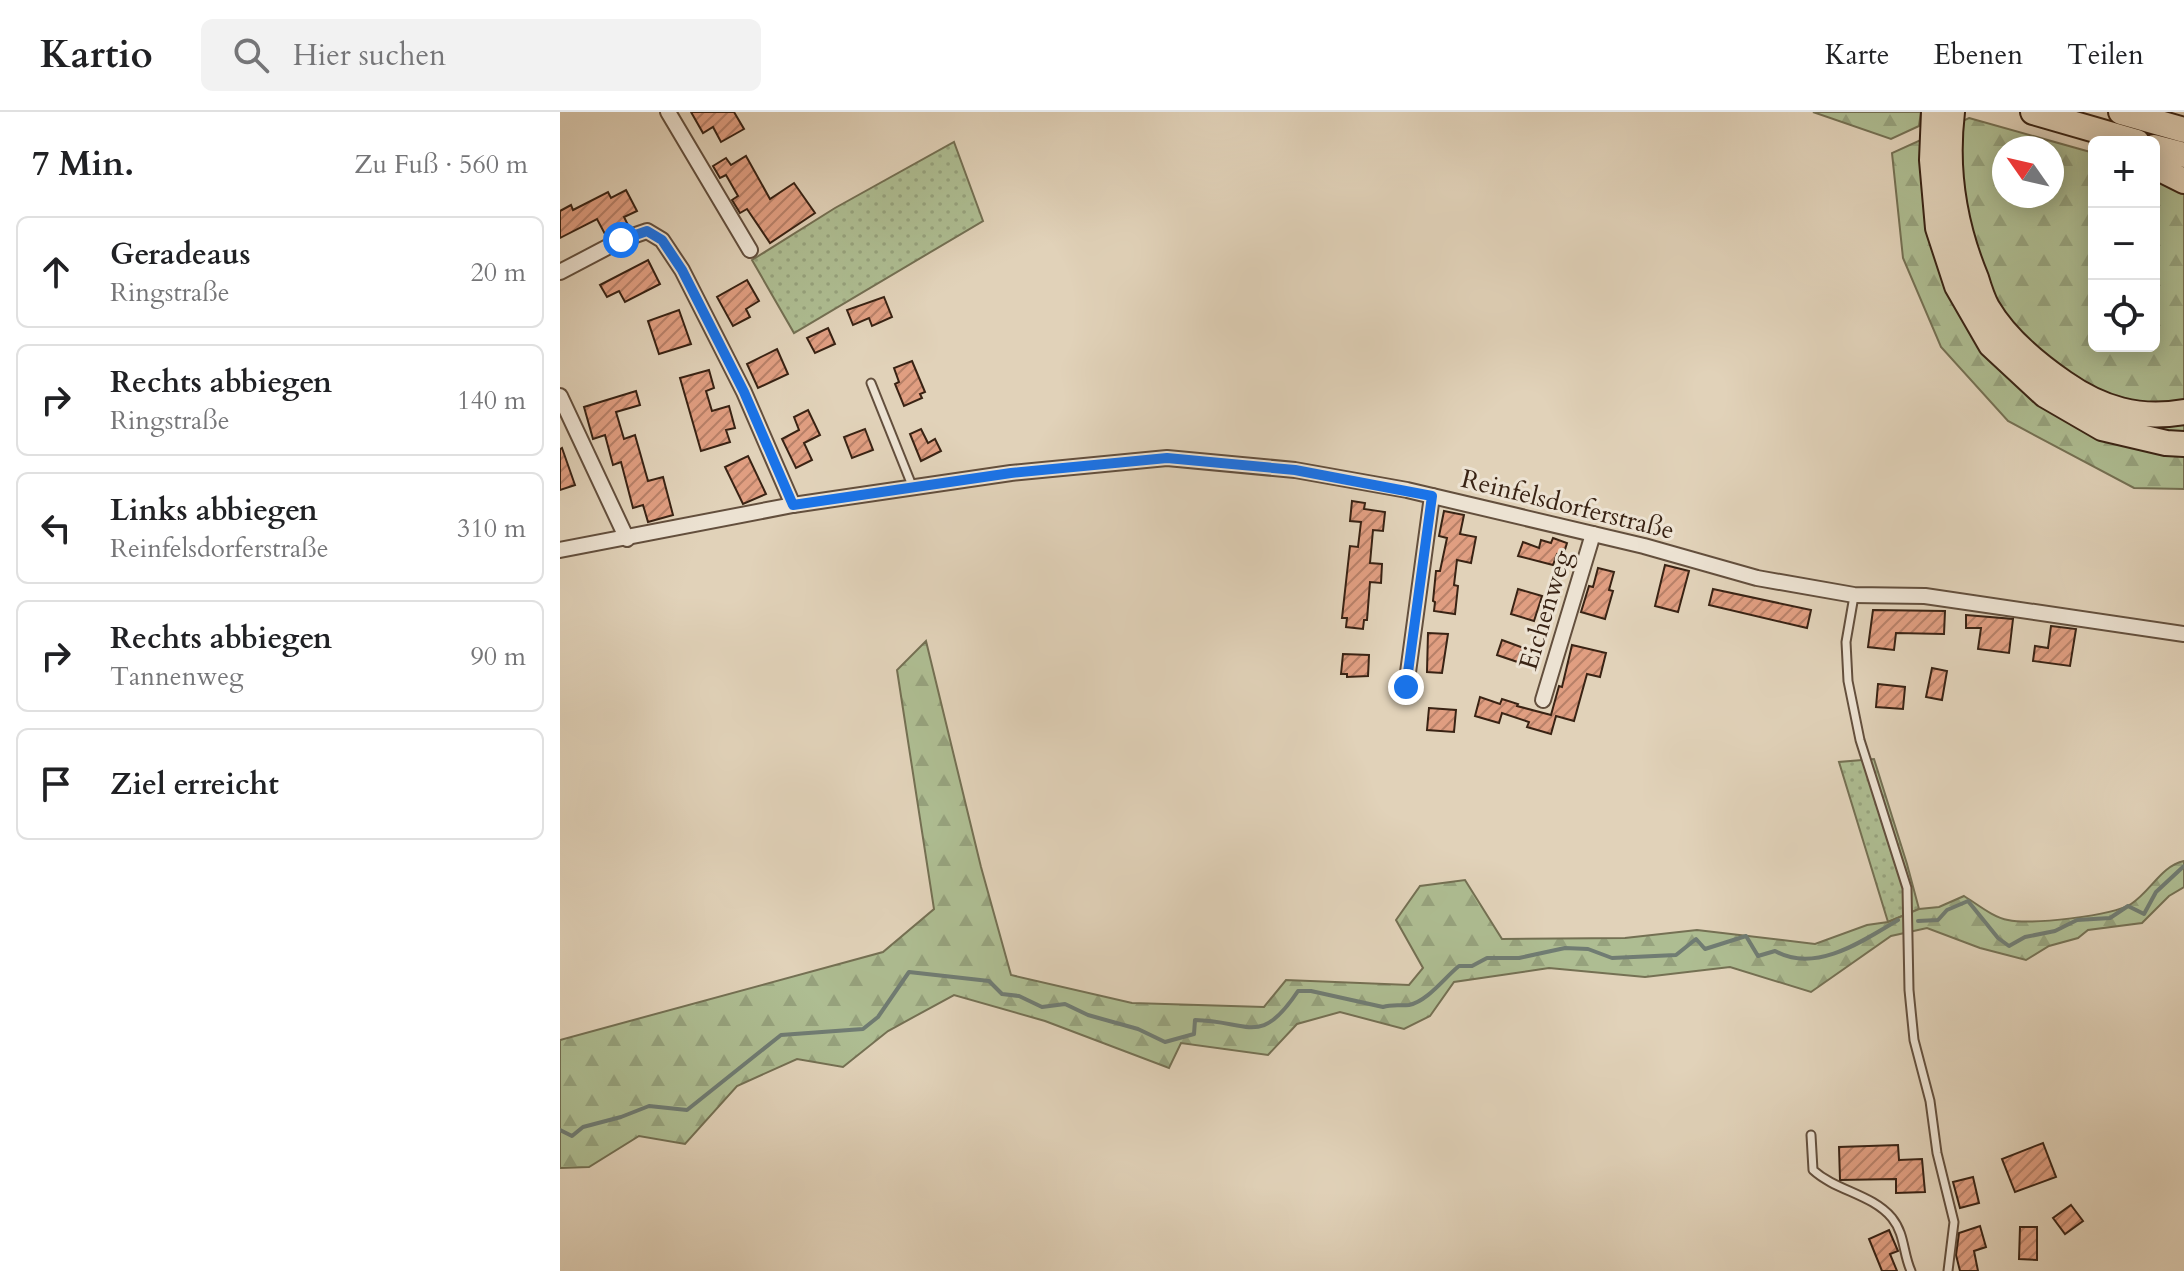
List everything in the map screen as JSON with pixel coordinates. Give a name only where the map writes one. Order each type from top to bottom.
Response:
[{"type":"highway","points":[[1934,112],[1932,160],[1938,228],[1957,286],[1991,345],[2045,395],[2102,428],[2166,443],[2184,444]]},
{"type":"highway","points":[[1952,112],[1950,186],[1962,245],[1987,307],[2031,360],[2088,400],[2133,415],[2161,416],[2184,412]]},
{"type":"highway","points":[[2033,112],[2116,136]]},
{"type":"highway","points":[[2121,112],[2184,130]]},
{"type":"highway","points":[[2073,124],[2095,136]]},
{"type":"highway","points":[[2160,149],[2184,155]]},
{"type":"highway","points":[[2160,169],[2184,181]]},
{"type":"street","points":[[668,112],[750,250]]},
{"type":"street","points":[[560,272],[621,240],[647,231],[662,240],[682,270],[744,392],[793,505]]},
{"type":"street","points":[[560,396],[627,539]]},
{"type":"street","name":"Reinfelsdorferstraße","points":[[560,550],[793,505],[1011,473],[1167,458],[1295,470],[1432,496],[1593,534],[1757,578],[1854,595],[1925,596],[2184,634]]},
{"type":"street","points":[[1406,687],[1432,496]]},
{"type":"street","name":"Eichenweg","points":[[1543,700],[1593,534]]},
{"type":"lane","points":[[871,383],[913,488]]},
{"type":"lane","points":[[1854,595],[1846,642],[1848,681],[1860,740],[1907,888],[1909,990],[1914,1040],[1930,1101],[1937,1153],[1954,1222],[1948,1271]]},
{"type":"lane","points":[[1811,1135],[1813,1170],[1825,1181],[1876,1204],[1893,1219],[1901,1234],[1911,1271]]},
{"type":"green space","points":[[1813,112],[1921,112],[1919,126],[1891,139]]},
{"type":"green space","points":[[1969,118],[2033,136],[1992,136],[1992,208],[2064,208],[2064,145],[2088,151],[2088,352],[2160,352],[2160,173],[2184,179],[2184,489],[2134,488],[2008,421],[1941,347],[1903,258],[1892,153]]},
{"type":"green space","points":[[954,142],[983,221],[794,333],[752,260],[835,208]]},
{"type":"green space","points":[[926,641],[981,867],[1011,975],[1132,1003],[1264,1007],[1286,980],[1409,985],[1423,968],[1396,920],[1420,886],[1465,880],[1502,939],[1625,938],[1697,930],[1815,944],[1867,925],[1888,922],[1919,909],[1939,907],[1964,896],[1991,914],[2008,920],[2090,916],[2131,904],[2162,873],[2184,861],[2184,887],[2169,896],[2142,923],[2088,930],[2078,938],[2049,946],[2026,960],[1980,948],[1927,928],[1891,936],[1811,992],[1730,967],[1645,977],[1549,968],[1454,982],[1430,1016],[1404,1029],[1340,1012],[1297,1024],[1268,1055],[1181,1043],[1169,1068],[1045,1021],[954,995],[888,1031],[843,1067],[797,1059],[737,1086],[685,1144],[639,1136],[589,1167],[560,1168],[560,1040],[883,952],[934,909],[897,670]]},
{"type":"green space","points":[[1874,759],[1919,909],[1888,922],[1839,762]]},
{"type":"building","points":[[691,112],[734,112],[744,129],[721,142],[713,127],[703,133]]},
{"type":"building","points":[[746,156],[770,199],[794,183],[815,213],[770,243],[747,209],[740,213],[732,200],[738,196],[726,175],[720,178],[713,166],[726,158],[731,165]]},
{"type":"building","points":[[626,190],[637,211],[624,217],[628,225],[606,236],[597,219],[560,238],[560,211],[571,205],[573,210],[608,192],[611,198]]},
{"type":"building","points":[[648,260],[660,284],[625,302],[619,291],[607,297],[600,285]]},
{"type":"building","points":[[747,280],[759,301],[746,309],[750,317],[733,326],[717,297]]},
{"type":"building","points":[[884,297],[892,317],[872,326],[869,318],[853,325],[847,310]]},
{"type":"building","points":[[679,310],[691,344],[659,354],[648,321]]},
{"type":"building","points":[[828,328],[835,344],[815,353],[807,338]]},
{"type":"building","points":[[777,349],[788,374],[758,388],[747,364]]},
{"type":"building","points":[[912,361],[925,392],[920,394],[922,398],[904,406],[895,384],[899,382],[894,368]]},
{"type":"building","points":[[709,370],[714,388],[706,391],[712,411],[729,406],[735,428],[726,430],[730,442],[701,451],[680,378]]},
{"type":"building","points":[[636,391],[640,405],[616,412],[624,439],[635,435],[648,481],[663,477],[673,515],[648,522],[643,505],[633,508],[621,462],[613,465],[605,435],[593,439],[584,407]]},
{"type":"building","points":[[808,410],[820,435],[804,443],[812,460],[796,468],[782,439],[799,430],[794,417]]},
{"type":"building","points":[[865,429],[873,450],[852,458],[844,437]]},
{"type":"building","points":[[921,429],[928,443],[935,439],[941,451],[921,461],[910,434]]},
{"type":"building","points":[[560,449],[575,485],[560,490]]},
{"type":"building","points":[[748,456],[766,494],[743,504],[725,467]]},
{"type":"building","points":[[1352,501],[1365,503],[1364,509],[1385,512],[1383,531],[1373,530],[1370,563],[1382,564],[1381,583],[1370,582],[1367,620],[1364,620],[1363,629],[1346,627],[1347,618],[1342,618],[1350,546],[1358,547],[1361,522],[1350,521]]},
{"type":"building","points":[[1444,511],[1464,515],[1460,534],[1476,537],[1471,563],[1457,560],[1455,614],[1434,611],[1436,571],[1440,571],[1447,538],[1439,536]]},
{"type":"building","points":[[1553,538],[1567,543],[1563,556],[1557,554],[1553,565],[1518,556],[1523,542],[1539,548],[1541,540],[1551,543]]},
{"type":"building","points":[[1665,565],[1689,571],[1678,612],[1655,606]]},
{"type":"building","points":[[1598,568],[1614,572],[1609,590],[1613,591],[1605,619],[1581,612]]},
{"type":"building","points":[[1518,589],[1542,596],[1534,621],[1511,614]]},
{"type":"building","points":[[1713,589],[1811,610],[1807,628],[1709,605]]},
{"type":"building","points":[[1873,610],[1945,611],[1944,634],[1896,633],[1894,650],[1868,647]]},
{"type":"building","points":[[1966,615],[2013,619],[2009,653],[1978,649],[1981,628],[1966,628]]},
{"type":"building","points":[[2051,626],[2076,629],[2070,666],[2033,661],[2035,646],[2048,648]]},
{"type":"building","points":[[1428,633],[1448,634],[1442,673],[1427,672]]},
{"type":"building","points":[[1502,640],[1540,654],[1535,668],[1497,655]]},
{"type":"building","points":[[1572,645],[1606,653],[1600,677],[1587,674],[1574,721],[1556,716],[1551,734],[1527,727],[1529,722],[1502,713],[1499,723],[1475,716],[1480,697],[1500,704],[1502,699],[1551,715],[1559,686],[1562,687]]},
{"type":"building","points":[[1343,654],[1369,655],[1368,676],[1347,677],[1347,674],[1341,674]]},
{"type":"building","points":[[1932,668],[1947,671],[1942,700],[1926,697]]},
{"type":"building","points":[[1878,684],[1905,687],[1903,709],[1876,707]]},
{"type":"building","points":[[1429,708],[1456,710],[1454,732],[1427,730]]},
{"type":"building","points":[[2043,1143],[2056,1177],[2015,1192],[2002,1159]]},
{"type":"building","points":[[1898,1145],[1899,1160],[1922,1159],[1925,1192],[1896,1193],[1896,1179],[1840,1180],[1839,1147]]},
{"type":"building","points":[[1973,1177],[1979,1203],[1960,1208],[1953,1182]]},
{"type":"building","points":[[2071,1205],[2083,1221],[2065,1234],[2053,1218]]},
{"type":"building","points":[[1980,1226],[1986,1247],[1974,1251],[1978,1271],[1960,1271],[1956,1255],[1959,1233]]},
{"type":"building","points":[[2020,1227],[2037,1227],[2037,1260],[2019,1259]]},
{"type":"building","points":[[1889,1230],[1898,1251],[1890,1254],[1897,1271],[1882,1271],[1869,1239]]},
{"type":"waterway","points":[[1918,921],[1938,920],[1947,910],[1968,901],[1998,938],[2009,946],[2025,937],[2055,931],[2077,920],[2110,918],[2128,906],[2144,914],[2156,892],[2184,866]]},
{"type":"waterway","points":[[560,1130],[572,1136],[583,1127],[649,1106],[687,1110],[781,1035],[863,1029],[878,1017],[909,972],[989,981],[1002,994],[1019,996],[1042,1007],[1065,1004],[1088,1015],[1138,1029],[1165,1042],[1194,1034],[1195,1020],[1252,1027],[1263,1025],[1285,1009],[1298,991],[1311,991],[1383,1007],[1409,1005],[1429,994],[1459,966],[1472,966],[1487,958],[1519,958],[1565,948],[1588,949],[1612,958],[1676,955],[1696,939],[1705,949],[1746,936],[1758,956],[1775,951],[1806,959],[1838,952],[1898,920]]},
{"type":"route","points":[[621,240],[647,231],[662,240],[682,270],[744,392],[793,505],[1011,473],[1167,458],[1295,470],[1432,496],[1406,687]]}]
